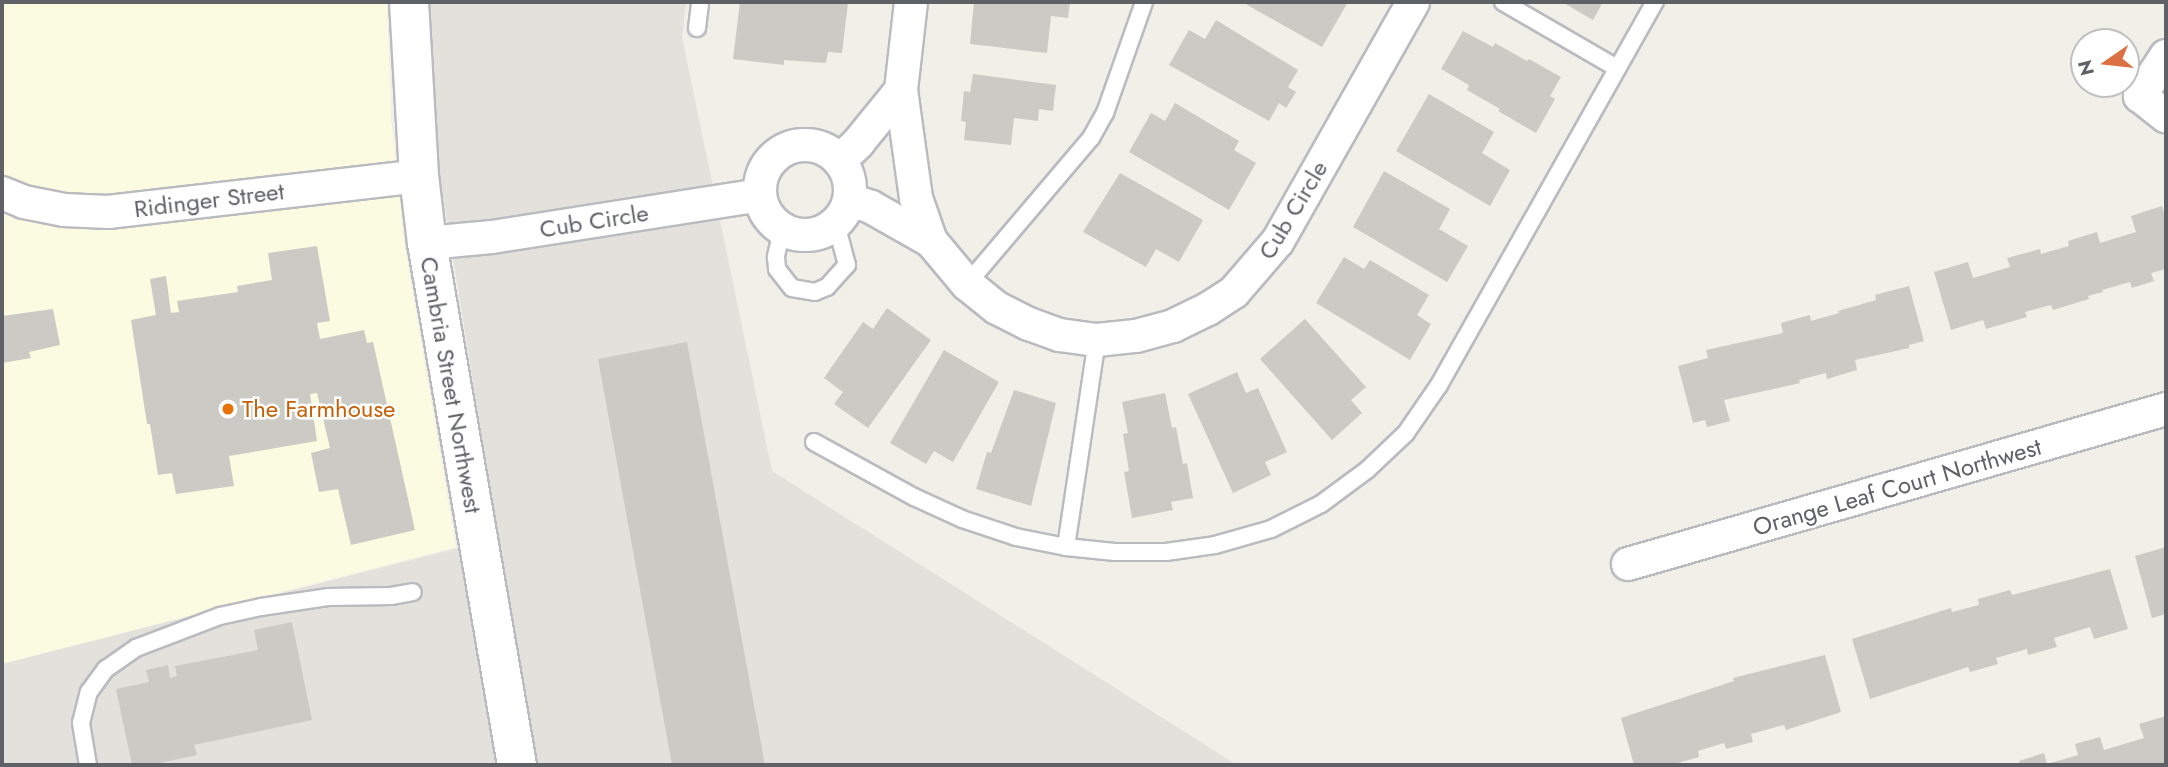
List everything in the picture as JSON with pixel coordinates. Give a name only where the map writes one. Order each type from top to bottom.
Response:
[{"type":"street","name":"Cambria Street Northwest","points":[[409,2],[419,176],[427,243],[517,765]]},
{"type":"street","name":"Cub Circle","points":[[911,2],[901,90],[916,198],[931,241]]},
{"type":"street","name":"Cub Circle","points":[[843,212],[871,207],[931,241],[967,284],[997,308],[1029,324],[1060,335],[1097,340],[1136,337],[1173,326],[1217,303],[1257,269],[1278,241],[1413,2]]},
{"type":"street","points":[[2166,56],[2140,96],[2166,116]]},
{"type":"street","points":[[840,160],[858,143],[901,90]]},
{"type":"street","points":[[815,146],[840,160],[849,179],[843,212],[810,236],[782,230],[771,221],[760,195],[765,167],[786,148],[815,146]]},
{"type":"street","name":"Ridinger Street","points":[[2,193],[24,202],[64,210],[108,212],[419,176]]},
{"type":"street","name":"Cub Circle","points":[[427,243],[492,237],[760,195]]},
{"type":"street","name":"Orange Leaf Court Northwest","points":[[1628,565],[2166,409]]},
{"type":"lane","points":[[697,28],[699,2]]},
{"type":"lane","points":[[967,284],[1091,138],[1105,113],[1144,2]]},
{"type":"lane","points":[[1503,2],[1617,68]]},
{"type":"lane","points":[[814,442],[914,497],[962,519],[1016,537],[1066,547],[1115,552],[1166,552],[1215,545],[1271,529],[1321,505],[1367,470],[1406,433],[1439,384],[1655,2]]},
{"type":"lane","points":[[782,230],[777,269],[792,288],[816,292],[827,287],[847,265],[843,212]]},
{"type":"lane","points":[[1066,547],[1097,340]]},
{"type":"lane","points":[[88,765],[81,723],[89,692],[106,669],[136,648],[220,616],[261,607],[329,597],[391,596],[413,592]]},
{"type":"shaded area","points":[[2,2],[387,2],[391,117],[404,241],[456,547],[2,664]]},
{"type":"shaded area","points":[[429,2],[686,2],[682,37],[772,471],[1237,765],[2,765],[2,664],[498,538],[440,177],[432,108]]},
{"type":"building","points":[[740,2],[848,3],[842,53],[828,52],[826,63],[784,60],[784,65],[733,59]]},
{"type":"building","points":[[974,2],[1070,2],[1068,18],[1051,16],[1047,53],[970,44]]},
{"type":"building","points":[[1242,2],[1348,2],[1322,47]]},
{"type":"building","points":[[1562,2],[1603,2],[1593,20]]},
{"type":"building","points":[[1216,20],[1298,70],[1288,87],[1296,92],[1286,108],[1279,103],[1269,121],[1169,65],[1189,30],[1205,39]]},
{"type":"building","points":[[1463,31],[1493,47],[1495,43],[1561,77],[1550,96],[1555,99],[1536,133],[1498,111],[1500,109],[1467,90],[1469,85],[1441,69]]},
{"type":"building","points":[[973,74],[1056,85],[1053,111],[1039,109],[1038,121],[1014,118],[1011,145],[964,140],[966,122],[961,121],[964,91],[970,92]]},
{"type":"building","points":[[1429,94],[1494,132],[1482,153],[1510,170],[1490,206],[1396,151]]},
{"type":"building","points":[[1175,103],[1239,141],[1234,150],[1256,163],[1229,210],[1129,152],[1151,113],[1165,121]]},
{"type":"building","points":[[1384,171],[1450,209],[1439,229],[1468,246],[1447,282],[1353,227]]},
{"type":"building","points":[[1120,173],[1203,220],[1179,262],[1156,249],[1146,267],[1083,232]]},
{"type":"building","points":[[2162,206],[2166,220],[2166,269],[2151,273],[2154,281],[2132,288],[2130,282],[2053,310],[2051,305],[2025,312],[2027,317],[1986,329],[1983,320],[1951,330],[1934,272],[1968,262],[1973,278],[2010,267],[2007,258],[2040,249],[2041,254],[2069,246],[2068,241],[2097,232],[2100,243],[2136,232],[2131,216]]},
{"type":"building","name":"The Farmhouse","points":[[317,246],[330,321],[317,323],[320,339],[364,330],[367,343],[373,342],[415,530],[351,545],[338,489],[319,492],[311,453],[330,448],[317,393],[310,394],[317,441],[229,456],[234,486],[176,494],[172,473],[158,475],[131,320],[156,315],[150,279],[166,276],[171,313],[179,312],[177,301],[238,292],[237,286],[272,280],[268,253]]},
{"type":"building","points":[[1344,257],[1364,269],[1370,260],[1429,295],[1417,315],[1431,324],[1410,360],[1316,303]]},
{"type":"building","points":[[1909,286],[1924,341],[1909,345],[1909,348],[1855,360],[1857,370],[1827,379],[1826,373],[1799,380],[1800,383],[1724,400],[1730,421],[1707,427],[1705,420],[1693,423],[1678,366],[1708,358],[1706,350],[1783,333],[1781,323],[1810,315],[1811,321],[1839,313],[1838,311],[1876,300],[1875,295]]},
{"type":"building","points":[[887,308],[931,340],[868,428],[834,404],[843,392],[824,378],[863,322],[873,329]]},
{"type":"building","points":[[53,309],[60,345],[29,352],[31,358],[2,363],[2,316]]},
{"type":"building","points":[[1305,319],[1366,387],[1351,400],[1362,413],[1332,440],[1260,359]]},
{"type":"building","points":[[687,342],[765,765],[672,765],[598,359]]},
{"type":"building","points":[[944,350],[999,382],[953,462],[934,451],[926,464],[890,443]]},
{"type":"building","points":[[1237,372],[1246,393],[1258,388],[1287,452],[1265,462],[1271,475],[1233,493],[1188,394]]},
{"type":"building","points":[[1014,390],[1056,403],[1031,506],[976,489],[987,452],[991,453]]},
{"type":"building","points":[[1165,393],[1172,428],[1176,427],[1183,464],[1187,463],[1193,498],[1171,502],[1173,510],[1132,518],[1124,472],[1129,471],[1123,434],[1128,433],[1122,402]]},
{"type":"building","points":[[2166,547],[2166,614],[2152,618],[2135,556]]},
{"type":"building","points":[[2110,569],[2128,629],[2094,639],[2090,627],[2054,638],[2057,647],[2028,655],[2027,649],[1996,658],[1998,664],[1970,672],[1968,667],[1870,699],[1852,639],[1951,608],[1952,612],[1979,605],[1978,599],[2010,590],[2012,595]]},
{"type":"building","points":[[292,622],[312,720],[194,745],[197,755],[150,765],[132,765],[116,689],[149,682],[146,670],[168,665],[170,678],[177,676],[175,666],[258,650],[254,630]]},
{"type":"building","points":[[1825,655],[1841,712],[1786,730],[1784,725],[1751,734],[1753,742],[1726,749],[1724,743],[1698,751],[1699,757],[1671,765],[1634,765],[1621,718],[1734,681],[1733,678]]},
{"type":"building","points":[[2166,716],[2166,765],[2020,765],[2019,761],[2044,753],[2047,764],[2078,755],[2075,744],[2100,737],[2104,750],[2144,738],[2139,724]]},
{"type":"place","name":"The Farmhouse","points":[[228,409]]}]
